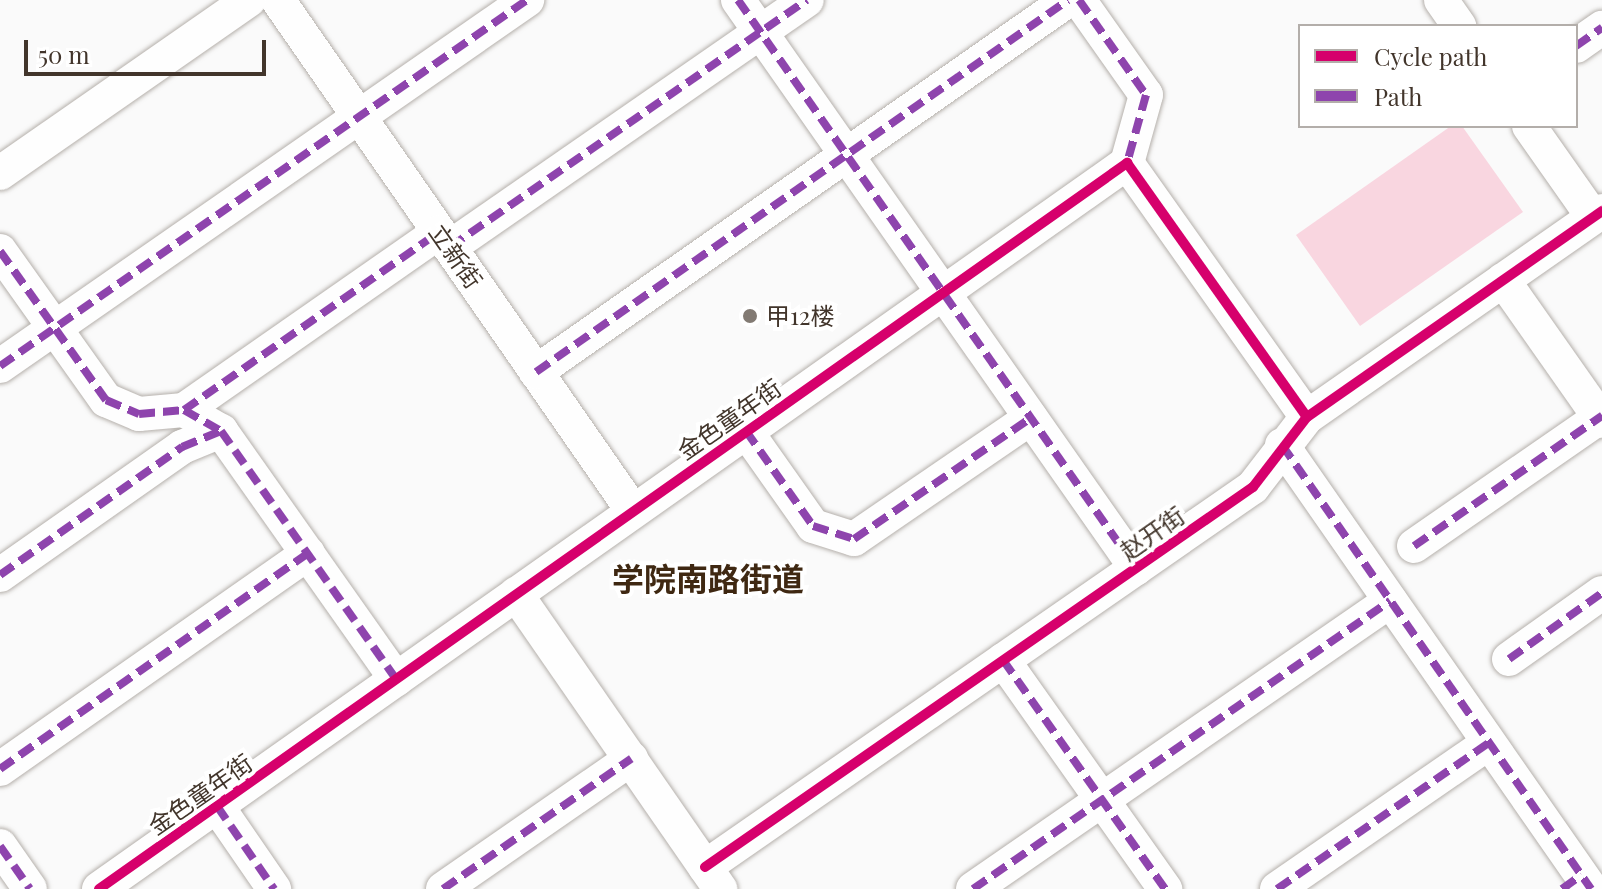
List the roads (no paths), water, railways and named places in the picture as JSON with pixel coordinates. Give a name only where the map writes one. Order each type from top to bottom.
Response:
[{"type":"street","points":[[0,173],[249,0]]},
{"type":"street","name":"立新街","points":[[278,0],[633,511]]},
{"type":"street","points":[[0,366],[527,0]]},
{"type":"street","points":[[738,0],[1136,568]]},
{"type":"street","points":[[0,251],[106,400],[139,414],[184,410],[807,0]]},
{"type":"street","points":[[536,372],[1068,0]]},
{"type":"street","points":[[1079,0],[1146,95],[1127,163],[1307,417]]},
{"type":"street","points":[[1441,0],[1458,24]]},
{"type":"street","points":[[1578,45],[1602,28]]},
{"type":"street","points":[[1531,128],[1598,214]]},
{"type":"street","name":"金色童年街","points":[[99,889],[1127,163]]},
{"type":"street","name":"赵开街","points":[[713,878],[1003,660],[1253,487],[1282,445],[1307,417],[1598,214]]},
{"type":"street","points":[[1414,546],[1601,418],[1503,280]]},
{"type":"street","points":[[184,410],[221,431],[396,679]]},
{"type":"street","points":[[746,431],[813,526],[854,539],[1031,418]]},
{"type":"street","points":[[0,575],[182,447],[221,431]]},
{"type":"street","points":[[1282,445],[1489,743],[1578,884]]},
{"type":"street","points":[[0,769],[308,553]]},
{"type":"street","points":[[1509,659],[1602,593]]},
{"type":"street","points":[[516,594],[713,878]]},
{"type":"street","points":[[973,889],[1390,601]]},
{"type":"street","points":[[1003,660],[1165,889]]},
{"type":"street","points":[[1277,889],[1489,743]]},
{"type":"street","points":[[443,889],[631,759]]},
{"type":"street","points":[[217,806],[274,889]]},
{"type":"street","points":[[0,846],[30,889]]},
{"type":"place","name":"甲12楼","points":[[750,316]]},
{"type":"district","name":"学院南路街道","points":[[708,578]]}]
